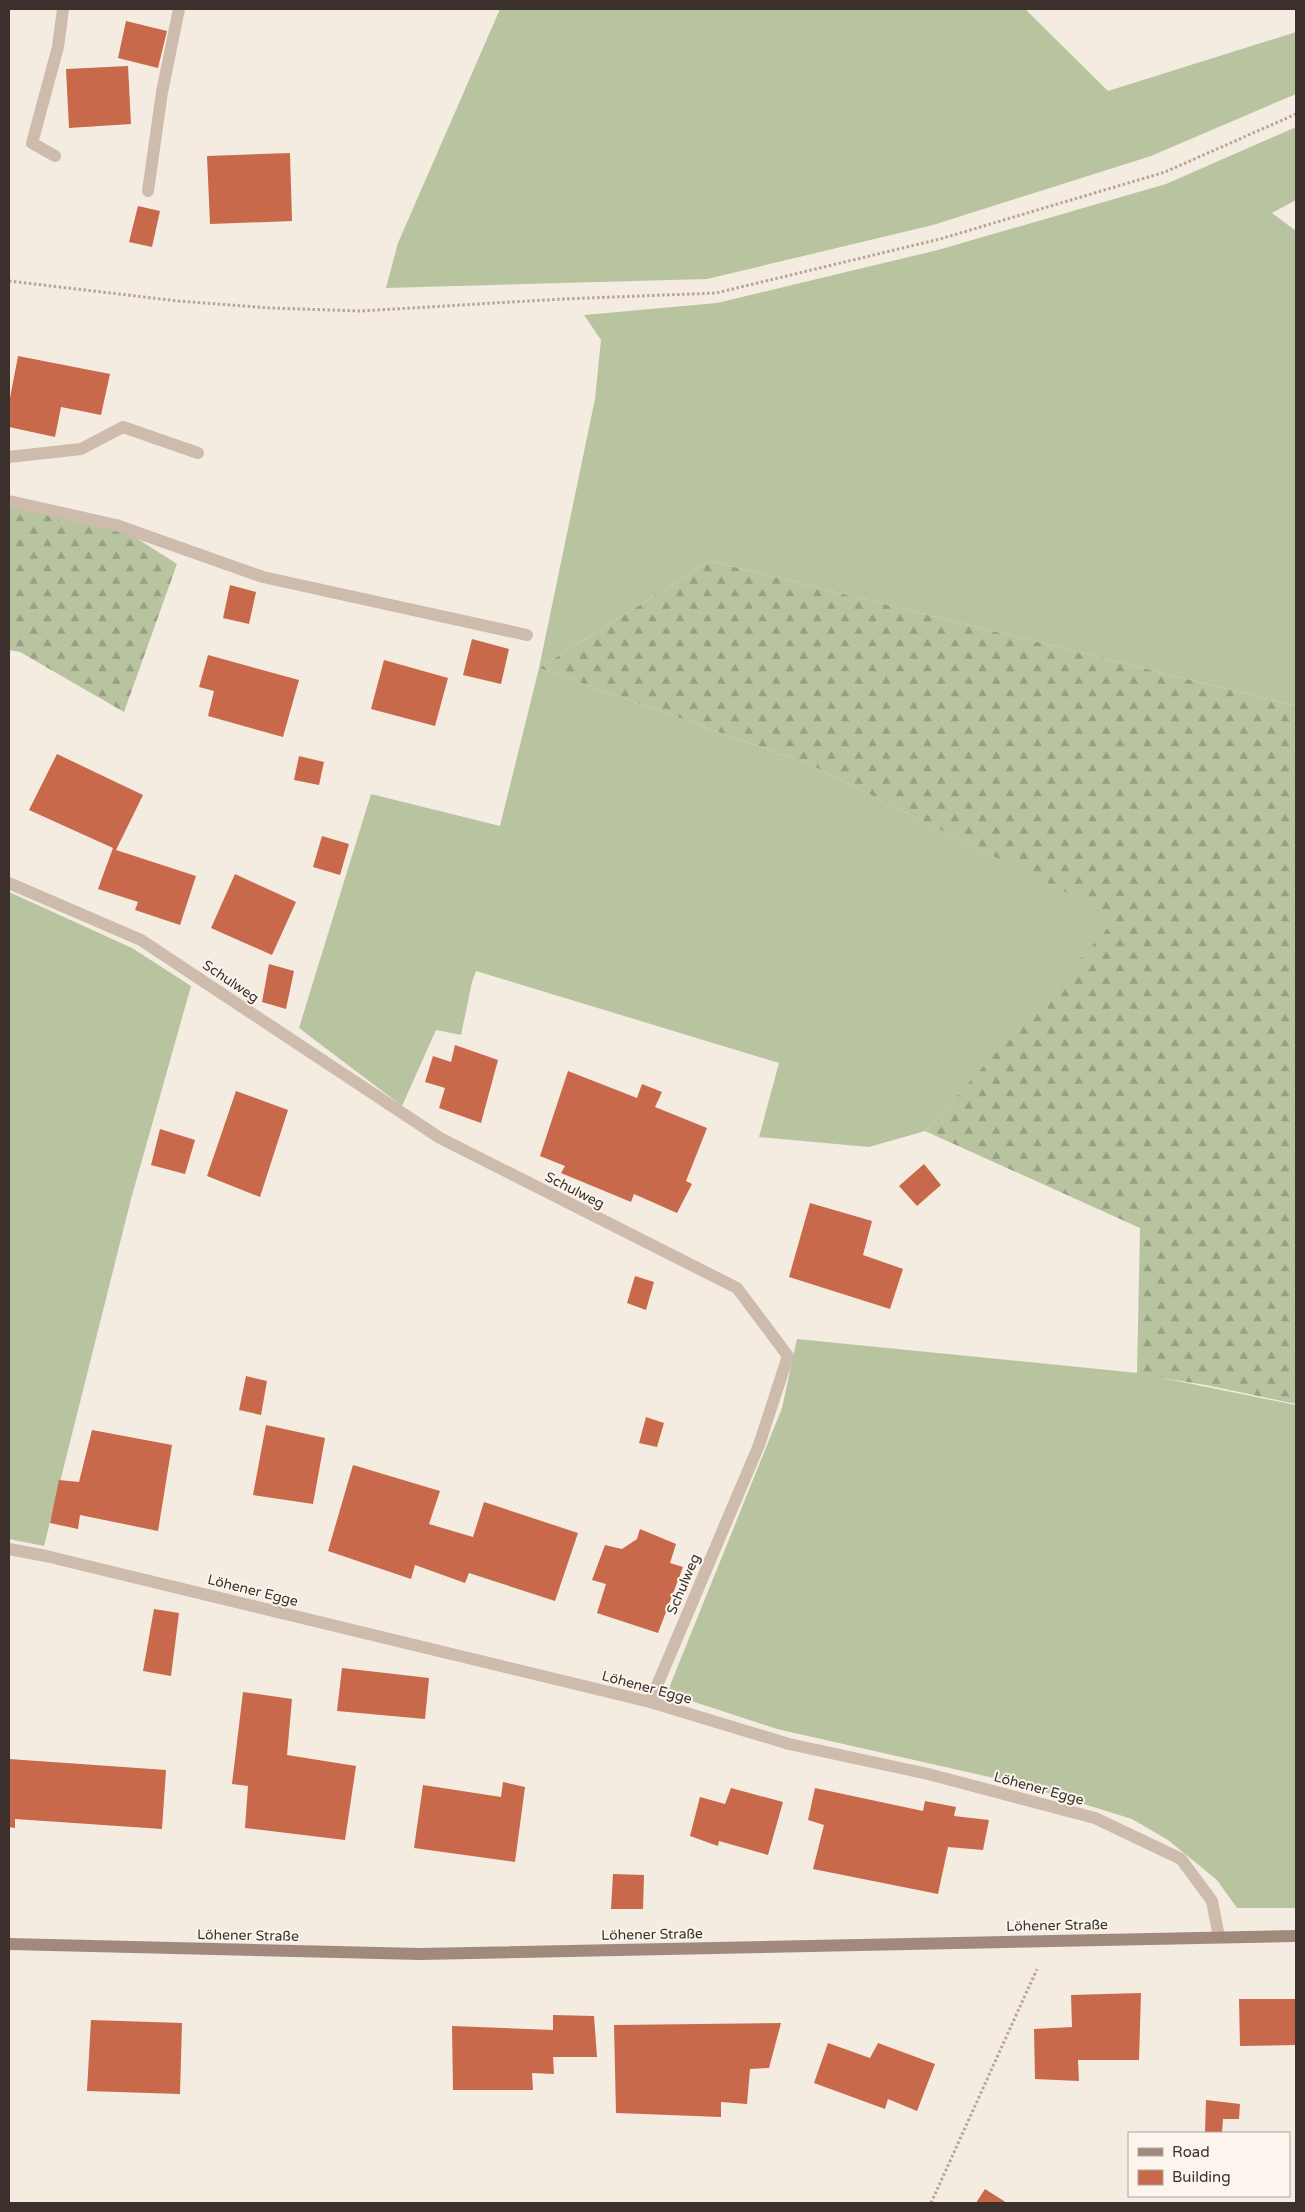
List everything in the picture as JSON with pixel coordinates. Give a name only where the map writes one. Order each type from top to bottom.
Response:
[{"type":"street","points":[[55,156],[32,143],[58,47],[63,9]]},
{"type":"street","points":[[148,192],[162,92],[179,9]]},
{"type":"street","points":[[9,458],[81,449],[124,427],[198,454]]},
{"type":"street","points":[[9,501],[116,525],[263,577],[527,635]]},
{"type":"street","name":"Schulweg","points":[[9,883],[141,940],[440,1138],[737,1288],[788,1356],[759,1446],[650,1702]]},
{"type":"street","name":"Löhener Egge","points":[[9,1549],[46,1556],[650,1702],[789,1744],[928,1774],[1095,1818],[1181,1859],[1212,1902],[1219,1938]]},
{"type":"street","name":"Löhener Straße","points":[[9,1944],[420,1954],[1296,1936]]},
{"type":"path","points":[[9,281],[178,301],[270,308],[361,311],[716,292],[940,239],[1165,172],[1296,114]]},
{"type":"path","points":[[931,2203],[1051,1940]]},
{"type":"green space","points":[[500,9],[1025,9],[1108,91],[1296,32],[1296,94],[1151,156],[933,225],[707,279],[386,288],[398,243]]},
{"type":"green space","points":[[1296,127],[1296,200],[1272,213],[1296,231],[1296,706],[710,561],[539,668],[595,399],[601,340],[584,315],[717,303],[938,250],[1166,184]]},
{"type":"green space","points":[[9,501],[116,525],[177,564],[124,712],[20,652],[9,650]]},
{"type":"green space","points":[[710,561],[1296,706],[1296,1404],[1206,1385],[1137,1374],[1140,1228],[925,1131],[1117,918],[811,765],[539,668]]},
{"type":"green space","points":[[539,668],[811,765],[1118,918],[925,1131],[869,1147],[759,1137],[779,1063],[476,971],[461,1035],[436,1030],[402,1106],[299,1028],[371,794],[500,826]]},
{"type":"green space","points":[[9,892],[132,948],[191,986],[131,1199],[44,1546],[9,1539]]},
{"type":"green space","points":[[797,1339],[1138,1373],[1296,1405],[1296,1908],[1237,1908],[1217,1880],[1168,1840],[1132,1819],[1016,1783],[777,1729],[667,1693],[782,1408]]},
{"type":"building","points":[[126,21],[167,31],[158,68],[118,58]]},
{"type":"building","points":[[128,66],[131,124],[69,128],[66,69]]},
{"type":"building","points":[[290,153],[292,221],[210,224],[207,156]]},
{"type":"building","points":[[138,206],[160,211],[152,247],[129,242]]},
{"type":"building","points":[[18,356],[110,374],[101,415],[61,407],[55,437],[9,427],[9,403]]},
{"type":"building","points":[[230,585],[256,592],[249,624],[223,618]]},
{"type":"building","points":[[472,639],[509,649],[501,684],[463,675]]},
{"type":"building","points":[[208,655],[299,680],[283,737],[208,716],[214,691],[199,687]]},
{"type":"building","points":[[384,660],[448,678],[435,726],[371,709]]},
{"type":"building","points":[[57,754],[143,795],[116,850],[196,876],[180,925],[135,910],[138,902],[98,889],[113,848],[29,810]]},
{"type":"building","points":[[299,756],[324,762],[319,785],[294,780]]},
{"type":"building","points":[[322,836],[349,844],[340,875],[313,867]]},
{"type":"building","points":[[235,874],[296,902],[272,955],[211,928]]},
{"type":"building","points":[[269,964],[294,971],[286,1009],[262,1002]]},
{"type":"building","points":[[455,1045],[498,1060],[481,1123],[439,1108],[445,1088],[425,1082],[433,1056],[451,1062]]},
{"type":"building","points":[[568,1071],[637,1098],[642,1084],[662,1092],[655,1107],[707,1128],[686,1181],[692,1184],[677,1213],[634,1194],[631,1202],[561,1173],[565,1166],[540,1156]]},
{"type":"building","points":[[236,1091],[288,1110],[260,1197],[207,1176]]},
{"type":"building","points":[[160,1129],[195,1140],[185,1174],[151,1165]]},
{"type":"building","points":[[924,1164],[941,1185],[917,1206],[899,1186]]},
{"type":"building","points":[[810,1203],[872,1221],[863,1255],[903,1269],[890,1309],[789,1277]]},
{"type":"building","points":[[635,1276],[654,1282],[646,1310],[627,1303]]},
{"type":"building","points":[[246,1376],[267,1381],[261,1415],[239,1410]]},
{"type":"building","points":[[646,1417],[664,1423],[657,1447],[639,1443]]},
{"type":"building","points":[[266,1425],[325,1438],[313,1504],[253,1495]]},
{"type":"building","points":[[92,1430],[172,1445],[158,1531],[80,1515],[78,1529],[50,1523],[59,1480],[79,1482]]},
{"type":"building","points":[[353,1465],[440,1491],[429,1524],[473,1537],[484,1502],[578,1533],[555,1601],[469,1573],[465,1583],[415,1565],[411,1579],[328,1551]]},
{"type":"building","points":[[640,1529],[676,1544],[670,1563],[683,1567],[658,1633],[597,1613],[606,1584],[592,1580],[605,1545],[622,1549],[637,1539]]},
{"type":"building","points":[[154,1609],[179,1613],[171,1676],[143,1671]]},
{"type":"building","points":[[342,1668],[429,1678],[425,1719],[337,1711]]},
{"type":"building","points":[[243,1692],[292,1699],[287,1755],[356,1766],[345,1840],[245,1828],[248,1786],[232,1784]]},
{"type":"building","points":[[9,1759],[166,1770],[162,1829],[15,1819],[15,1828],[9,1827]]},
{"type":"building","points":[[503,1782],[525,1787],[515,1862],[414,1848],[423,1785],[501,1797]]},
{"type":"building","points":[[731,1788],[783,1802],[768,1855],[719,1841],[718,1846],[690,1836],[700,1797],[725,1804]]},
{"type":"building","points":[[815,1788],[923,1811],[925,1801],[956,1807],[954,1816],[989,1820],[983,1850],[948,1847],[938,1894],[813,1869],[824,1825],[808,1820]]},
{"type":"building","points":[[613,1874],[644,1875],[643,1909],[611,1909]]},
{"type":"building","points":[[1141,1993],[1139,2060],[1078,2060],[1079,2081],[1035,2079],[1034,2029],[1072,2027],[1071,1995]]},
{"type":"building","points":[[1239,1999],[1296,1999],[1296,2045],[1240,2046]]},
{"type":"building","points":[[553,2015],[594,2016],[597,2057],[553,2057],[554,2074],[532,2073],[533,2090],[453,2090],[452,2026],[553,2030]]},
{"type":"building","points":[[91,2020],[182,2023],[180,2094],[87,2091]]},
{"type":"building","points":[[781,2023],[769,2068],[750,2069],[747,2104],[721,2102],[721,2117],[616,2113],[614,2025]]},
{"type":"building","points":[[828,2043],[870,2058],[878,2043],[935,2064],[917,2111],[888,2099],[885,2109],[814,2083]]},
{"type":"building","points":[[1206,2100],[1240,2104],[1239,2119],[1223,2119],[1222,2132],[1205,2132]]},
{"type":"building","points":[[985,2189],[1007,2203],[976,2203]]}]
